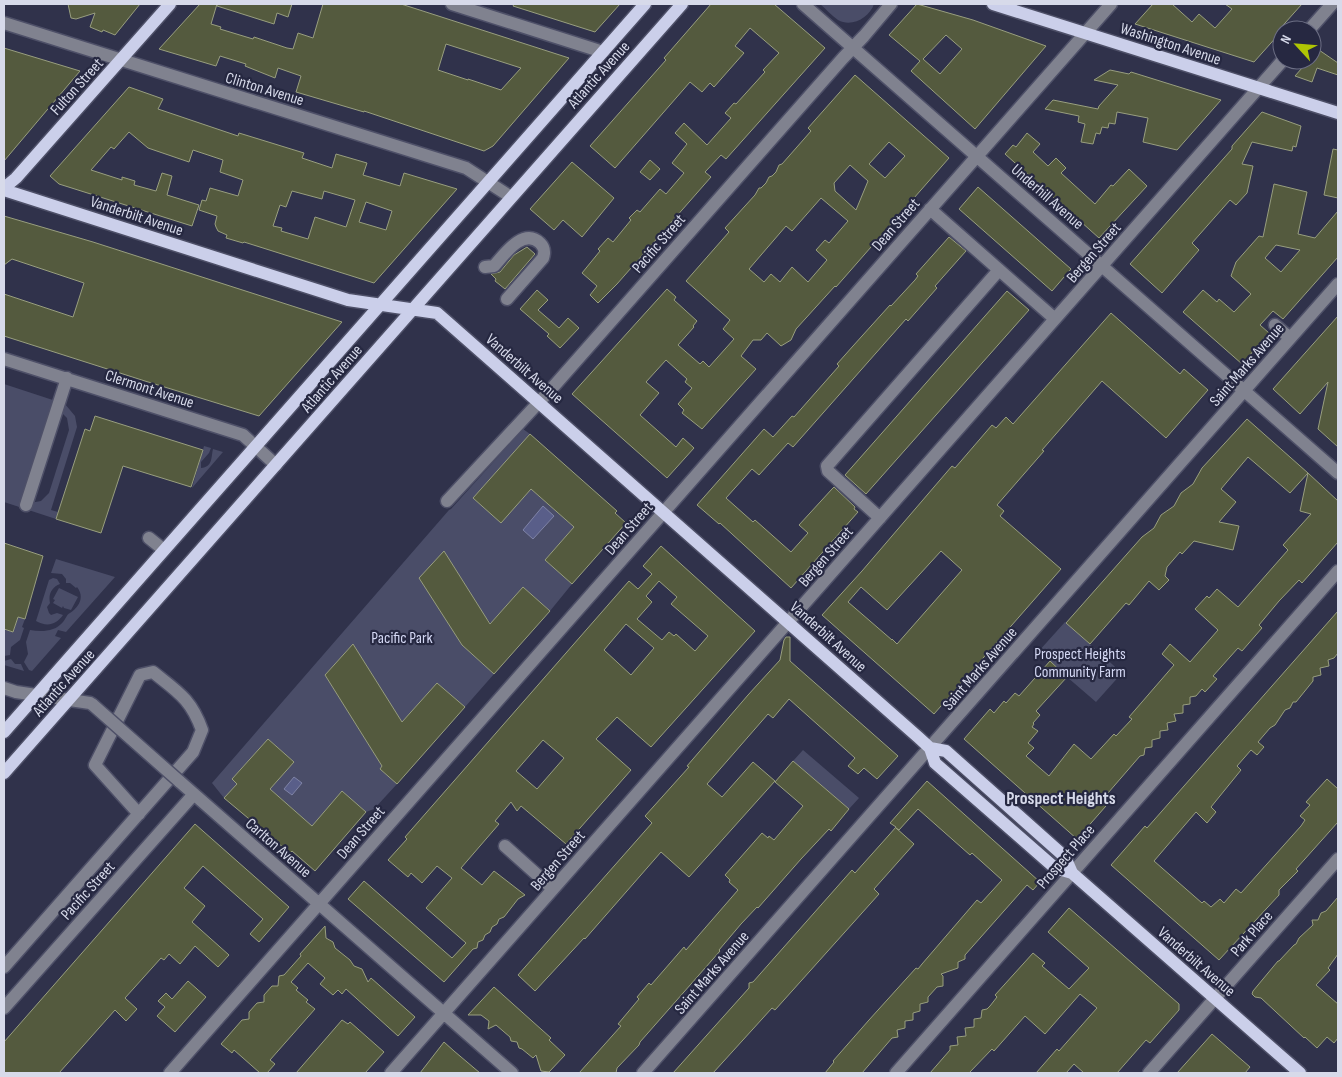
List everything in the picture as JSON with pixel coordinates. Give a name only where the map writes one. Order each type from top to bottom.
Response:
[{"type":"main road","name":"Fulton Street","points":[[4,189],[16,178],[170,4]]},
{"type":"main road","name":"Atlantic Avenue","points":[[4,732],[645,4]]},
{"type":"main road","name":"Atlantic Avenue","points":[[4,773],[682,4]]},
{"type":"main road","name":"Washington Avenue","points":[[993,4],[1338,113]]},
{"type":"main road","name":"Vanderbilt Avenue","points":[[4,189],[348,300],[437,313],[930,748],[935,763],[1056,868],[1072,873],[1300,1073]]},
{"type":"street","points":[[452,4],[602,52]]},
{"type":"street","name":"Underhill Avenue","points":[[803,4],[1338,473]]},
{"type":"street","name":"Pacific Street","points":[[447,501],[539,402],[891,4]]},
{"type":"street","name":"Dean Street","points":[[170,1073],[1110,4]]},
{"type":"street","points":[[1318,20],[1332,4]]},
{"type":"street","name":"Clinton Avenue","points":[[4,23],[466,168],[510,197]]},
{"type":"street","name":"Bergen Street","points":[[391,1073],[1274,70]]},
{"type":"street","points":[[930,209],[1055,320]]},
{"type":"street","points":[[485,267],[494,266],[514,244],[522,240],[538,241],[542,245],[544,250],[543,258],[508,299]]},
{"type":"street","points":[[880,518],[828,471],[827,466],[999,270]]},
{"type":"street","name":"Saint Marks Avenue","points":[[643,1073],[1338,284]]},
{"type":"street","points":[[1275,325],[1290,338]]},
{"type":"street","name":"Clermont Avenue","points":[[4,359],[243,435],[276,465]]},
{"type":"street","points":[[26,505],[67,378]]},
{"type":"street","points":[[149,538],[164,550]]},
{"type":"street","name":"Prospect Place","points":[[896,1073],[1338,571]]},
{"type":"street","points":[[4,967],[139,814],[193,752],[202,730],[195,712],[180,694],[153,672],[140,675],[95,766],[139,814]]},
{"type":"street","name":"Carlton Avenue","points":[[4,688],[93,705],[512,1073]]},
{"type":"street","name":"Pacific Street","points":[[4,1008],[194,794]]},
{"type":"street","points":[[505,846],[553,889]]},
{"type":"street","name":"Park Place","points":[[1149,1073],[1338,859]]},
{"type":"green space","points":[[820,4],[874,4],[865,17],[849,23],[838,20]]},
{"type":"green space","points":[[4,384],[65,404],[75,416],[77,427],[51,510],[58,512],[56,519],[4,502]],"holes":[[[59,410],[67,418],[69,430],[49,493],[41,501],[30,503]]]},
{"type":"green space","name":"Pacific Park","points":[[523,429],[530,434],[473,498],[501,522],[531,489],[574,527],[545,560],[572,584],[550,611],[523,587],[491,623],[444,551],[420,579],[462,645],[494,674],[465,707],[437,683],[402,722],[353,644],[325,675],[382,766],[380,769],[397,784],[374,809],[366,812],[342,791],[312,826],[270,789],[294,762],[268,739],[232,779],[237,784],[224,798],[212,783],[449,510]]},
{"type":"green space","points":[[204,446],[211,448],[201,462],[201,468],[210,464],[213,449],[223,452],[192,488]]},
{"type":"green space","points":[[56,559],[115,577],[66,632],[58,630],[55,636],[61,638],[32,671],[29,670],[24,662],[28,654],[26,642],[30,630],[43,631],[56,628],[76,608],[81,598],[77,587],[66,583],[66,579],[62,574],[51,573]]},
{"type":"green space","points":[[57,579],[60,584],[51,591],[50,603],[47,607],[51,615],[57,613],[63,615],[54,623],[44,624],[36,621],[49,580]]},
{"type":"green space","points":[[59,588],[78,597],[71,610],[53,603]]},
{"type":"green space","points":[[18,617],[25,619],[20,640],[11,647],[10,655],[4,656],[5,630],[13,632]]},
{"type":"green space","name":"Prospect Heights Community Farm","points":[[1065,622],[1122,673],[1096,702],[1038,652]]},
{"type":"green space","points":[[11,659],[15,664],[21,664],[24,671],[4,665],[4,661]]},
{"type":"green space","points":[[803,750],[859,798],[849,809],[793,761]]},
{"type":"shaded area","points":[[543,506],[554,516],[533,539],[523,530]]},
{"type":"shaded area","points":[[294,777],[302,783],[292,795],[284,789]]},
{"type":"building","points":[[68,4],[140,4],[115,35],[90,27],[95,13],[76,19],[71,18]]},
{"type":"building","points":[[200,4],[217,4],[211,24],[221,27],[220,29],[293,49],[298,33],[313,38],[323,4],[401,4],[569,58],[493,146],[484,151],[364,111],[296,92],[301,76],[278,68],[275,78],[245,66],[246,64],[220,56],[216,66],[159,49]],"holes":[[[446,44],[521,68],[501,90],[438,70]]]},
{"type":"building","points":[[217,4],[292,4],[288,17],[277,13],[274,24],[217,6]]},
{"type":"building","points":[[514,4],[620,4],[595,32],[513,6]]},
{"type":"building","points":[[711,4],[774,4],[825,48],[726,159],[721,155],[705,172],[711,177],[598,303],[590,295],[597,286],[582,273],[608,238],[613,242],[631,220],[629,218],[637,210],[640,212],[660,189],[666,194],[684,173],[672,163],[687,144],[675,133],[684,123],[707,145],[731,118],[725,113],[734,103],[736,104],[765,72],[763,70],[779,53],[750,28],[735,46],[744,53],[714,87],[710,83],[702,92],[690,82],[615,168],[590,146],[666,60],[664,58]]},
{"type":"building","points":[[917,4],[973,20],[1046,46],[975,129],[911,71],[920,61],[889,35]],"holes":[[[946,35],[962,49],[940,74],[923,59]]]},
{"type":"building","points":[[1153,4],[1172,4],[1192,22],[1199,14],[1215,28],[1232,9],[1225,4],[1302,4],[1288,20],[1272,20],[1272,42],[1254,62],[1135,24]]},
{"type":"building","points":[[4,48],[80,71],[4,161]]},
{"type":"building","points":[[1322,52],[1338,63],[1338,75],[1322,70]]},
{"type":"building","points":[[1110,70],[1129,74],[1131,72],[1221,100],[1177,150],[1143,142],[1148,118],[1117,112],[1115,124],[1109,123],[1108,128],[1102,127],[1100,134],[1096,133],[1093,144],[1081,142],[1085,124],[1078,122],[1079,116],[1045,109],[1053,100],[1098,109],[1118,85],[1094,80]]},
{"type":"building","points":[[1300,70],[1316,70],[1312,82],[1295,76]]},
{"type":"building","points":[[855,75],[949,158],[836,287],[796,329],[791,340],[781,346],[767,333],[761,340],[753,340],[741,356],[756,369],[702,429],[682,413],[684,410],[678,404],[692,388],[685,382],[687,379],[666,360],[646,382],[659,393],[640,415],[676,447],[683,438],[694,448],[667,478],[572,394],[667,289],[676,297],[674,300],[697,321],[678,345],[700,364],[703,361],[709,367],[734,339],[723,329],[730,320],[686,281],[729,232],[725,228],[811,131],[808,128]],"holes":[[[889,142],[905,156],[885,178],[869,164]],[[850,165],[868,181],[856,210],[835,191],[834,183]],[[821,198],[848,221],[829,243],[825,240],[816,250],[827,260],[808,282],[792,267],[780,282],[771,274],[764,282],[749,269],[786,226],[792,231]]]},
{"type":"building","points":[[129,87],[163,99],[158,109],[238,136],[239,133],[304,153],[302,158],[332,168],[336,154],[367,163],[363,175],[400,186],[404,173],[457,189],[374,283],[226,238],[227,235],[218,231],[216,227],[217,216],[199,210],[202,200],[206,201],[210,188],[238,196],[243,180],[220,172],[223,160],[193,150],[189,162],[148,148],[129,132],[114,149],[111,147],[91,170],[122,180],[122,177],[135,181],[134,185],[156,191],[162,173],[172,176],[167,195],[199,205],[192,226],[59,184],[50,176]],"holes":[[[292,191],[322,199],[324,191],[355,200],[346,227],[315,217],[308,239],[281,231],[282,228],[273,226],[280,205],[286,207]],[[366,202],[392,211],[386,230],[359,222]]]},
{"type":"building","points":[[1262,112],[1301,126],[1296,147],[1293,146],[1292,151],[1252,142],[1242,164],[1253,166],[1247,193],[1236,205],[1230,200],[1192,243],[1199,250],[1162,293],[1130,264],[1232,149],[1232,146]]},
{"type":"building","points":[[1027,133],[1040,144],[1033,152],[1048,166],[1056,158],[1066,168],[1061,173],[1095,204],[1111,185],[1113,186],[1129,169],[1147,186],[1099,238],[1005,154],[1013,145],[1016,147]]},
{"type":"building","points":[[1333,149],[1338,150],[1338,198],[1324,195]]},
{"type":"building","points":[[650,160],[660,169],[650,180],[640,172]]},
{"type":"building","points":[[572,162],[614,198],[582,237],[563,220],[554,230],[530,209]]},
{"type":"building","points":[[1274,184],[1307,192],[1298,234],[1315,238],[1338,211],[1338,257],[1283,319],[1273,311],[1260,325],[1269,333],[1242,364],[1183,312],[1203,290],[1217,302],[1219,299],[1234,312],[1251,294],[1231,276],[1236,262],[1259,236],[1263,237]],"holes":[[[1276,245],[1300,250],[1281,272],[1265,258]]]},
{"type":"building","points":[[978,187],[1071,269],[1052,291],[959,209]]},
{"type":"building","points":[[4,216],[93,242],[342,322],[259,416],[145,381],[4,336],[4,294],[73,317],[84,283],[12,259],[4,265]]},
{"type":"building","points":[[949,237],[966,251],[935,286],[937,288],[908,321],[906,319],[793,447],[788,443],[759,475],[752,469],[726,498],[753,522],[755,520],[791,552],[808,533],[799,525],[834,487],[855,507],[854,509],[858,512],[791,588],[720,523],[697,505],[764,429],[773,437],[792,416],[794,417],[839,366],[837,364],[915,280],[918,276],[916,274]]},
{"type":"building","points":[[527,247],[535,254],[505,289],[495,281],[496,279],[491,274],[500,272],[514,255]]},
{"type":"building","points":[[537,290],[548,300],[538,310],[559,328],[568,318],[579,328],[560,348],[547,336],[549,334],[520,309]]},
{"type":"building","points":[[1007,291],[1029,310],[866,494],[845,475]]},
{"type":"building","points":[[1111,313],[1180,374],[1184,369],[1208,390],[1166,438],[1102,381],[1042,450],[1044,451],[997,505],[1004,511],[1000,516],[1061,569],[934,714],[822,615],[952,466],[955,468],[992,425],[996,428],[1006,417],[1013,424]],"holes":[[[941,551],[962,570],[897,644],[848,602],[861,587],[887,610]]]},
{"type":"building","points":[[1338,316],[1338,447],[1318,429],[1328,382],[1300,414],[1273,389]]},
{"type":"building","points":[[95,416],[203,450],[191,487],[123,466],[101,533],[56,519],[85,429],[90,431]]},
{"type":"building","points":[[1247,419],[1308,473],[1290,493],[1248,457],[1221,489],[1236,502],[1219,522],[1239,526],[1233,550],[1194,541],[1182,554],[1180,552],[1167,567],[1165,576],[1169,580],[1159,590],[1149,581],[1129,605],[1126,603],[1090,644],[1066,623],[1142,537],[1154,528],[1161,515],[1174,506],[1181,493],[1193,484],[1202,468]]},
{"type":"building","points":[[530,434],[617,511],[615,513],[626,523],[572,584],[545,560],[574,527],[531,489],[501,523],[473,498]]},
{"type":"building","points":[[1308,473],[1338,501],[1338,542],[1302,583],[1299,580],[1279,601],[1259,625],[1262,628],[1242,651],[1238,648],[1213,676],[1217,679],[1205,692],[1202,689],[1196,696],[1190,697],[1190,704],[1183,705],[1183,713],[1174,714],[1176,721],[1167,723],[1168,730],[1160,731],[1160,738],[1152,740],[1152,747],[1145,748],[1144,755],[1140,756],[1108,793],[1113,798],[1077,839],[964,739],[990,709],[994,713],[1004,701],[1006,703],[1015,693],[1019,696],[1050,661],[1067,677],[1036,711],[1040,715],[1032,727],[1038,731],[1028,743],[1034,748],[1026,756],[1049,776],[1074,744],[1091,759],[1114,734],[1116,736],[1132,719],[1129,717],[1174,665],[1162,654],[1170,644],[1190,662],[1218,630],[1195,609],[1207,596],[1209,598],[1217,589],[1238,607],[1288,550],[1283,545],[1311,514],[1300,511]]},
{"type":"building","points":[[4,543],[43,556],[25,619],[18,617],[13,632],[4,629]]},
{"type":"building","points":[[661,546],[755,631],[651,747],[617,717],[596,739],[631,770],[566,844],[521,806],[517,811],[511,802],[495,821],[499,824],[461,868],[482,885],[494,871],[525,895],[518,899],[504,917],[499,919],[483,940],[478,942],[477,948],[473,949],[444,982],[348,899],[364,881],[452,958],[466,943],[426,908],[452,878],[437,866],[422,883],[411,873],[408,877],[388,860],[407,839],[405,837],[629,581],[638,589],[652,574],[643,566]],"holes":[[[659,581],[677,597],[671,604],[708,636],[695,651],[676,634],[674,636],[669,632],[662,640],[637,619],[652,602],[646,596]],[[626,624],[654,648],[631,675],[604,650]],[[543,740],[564,758],[537,789],[516,771]]]},
{"type":"building","points":[[444,551],[490,624],[523,587],[550,611],[494,674],[462,645],[419,578]]},
{"type":"building","points":[[1338,611],[1338,653],[1334,658],[1328,660],[1329,666],[1320,668],[1321,675],[1313,677],[1313,681],[1296,702],[1293,702],[1290,708],[1285,710],[1275,725],[1258,742],[1264,747],[1257,755],[1251,750],[1237,766],[1241,770],[1211,807],[1216,812],[1207,823],[1196,812],[1154,861],[1202,903],[1204,901],[1211,907],[1220,899],[1224,903],[1236,889],[1241,893],[1301,826],[1305,820],[1300,816],[1310,805],[1306,802],[1327,779],[1338,789],[1338,822],[1296,869],[1298,871],[1279,890],[1279,895],[1219,960],[1111,865],[1145,826],[1147,828]]},
{"type":"building","points":[[786,637],[790,637],[790,661],[898,756],[877,779],[864,768],[858,774],[848,766],[855,758],[789,699],[773,718],[768,714],[707,784],[722,797],[753,762],[775,781],[689,877],[661,852],[585,939],[535,991],[518,975],[652,823],[645,816],[780,660]]},
{"type":"building","points":[[353,644],[402,722],[437,683],[465,707],[397,784],[380,769],[382,766],[325,675]]},
{"type":"building","points":[[268,739],[294,762],[270,789],[312,826],[342,791],[366,812],[315,871],[292,851],[290,853],[224,798],[237,784],[232,779]]},
{"type":"building","points":[[793,761],[849,809],[831,831],[829,829],[758,908],[741,924],[720,951],[617,1068],[616,1073],[579,1073],[621,1026],[618,1024],[639,999],[637,997],[649,983],[651,985],[684,947],[686,950],[738,890],[729,882],[730,880],[725,875],[762,833],[774,840],[803,806],[775,782]]},
{"type":"building","points":[[927,781],[1040,882],[1033,890],[1027,885],[965,955],[965,959],[958,962],[958,968],[941,974],[943,976],[943,986],[937,987],[928,997],[928,1002],[920,1004],[920,1011],[913,1013],[913,1020],[905,1021],[905,1028],[897,1030],[898,1037],[892,1038],[862,1073],[825,1073],[833,1061],[869,1020],[916,968],[918,969],[977,900],[981,903],[1002,880],[972,853],[970,855],[918,809],[899,830],[896,828],[914,844],[874,889],[879,894],[775,1010],[772,1008],[713,1073],[673,1073],[749,988],[749,983],[753,982],[852,870],[855,873],[896,827],[890,823]]},
{"type":"building","points":[[195,824],[289,907],[259,942],[250,934],[263,919],[203,866],[184,888],[205,906],[192,922],[229,955],[218,967],[195,946],[180,964],[169,954],[164,960],[161,958],[125,998],[137,1009],[126,1021],[115,1010],[59,1073],[4,1073],[4,1042]]},
{"type":"building","points":[[1338,897],[1338,954],[1328,968],[1330,970],[1316,985],[1338,1004],[1338,1038],[1334,1043],[1327,1037],[1317,1048],[1261,998],[1255,997],[1252,994],[1278,961],[1313,925],[1312,920],[1318,920],[1321,913],[1326,911]]},
{"type":"building","points":[[1069,908],[1179,1004],[1179,1010],[1150,1043],[1146,1040],[1117,1073],[1084,1073],[1074,1064],[1066,1073],[1036,1073],[1057,1049],[1059,1051],[1097,1008],[1080,994],[1045,1034],[1025,1016],[994,1051],[992,1049],[969,1073],[930,1073],[950,1050],[950,1046],[958,1045],[957,1037],[966,1036],[965,1028],[974,1027],[974,1019],[981,1018],[982,1010],[990,1006],[997,997],[995,995],[1033,953],[1045,963],[1042,966],[1069,989],[1089,968],[1048,932]]},
{"type":"building","points":[[325,926],[326,938],[333,942],[335,948],[350,960],[354,966],[362,969],[368,982],[371,978],[415,1017],[398,1036],[346,989],[342,994],[338,990],[333,995],[320,984],[325,978],[308,963],[291,982],[298,988],[296,990],[308,1000],[306,1002],[315,1009],[270,1060],[275,1064],[267,1073],[260,1073],[234,1050],[232,1053],[221,1044],[242,1020],[249,1019],[249,1012],[257,1003],[264,1002],[264,995],[272,986],[278,986],[279,976],[284,975]]},
{"type":"building","points":[[188,981],[206,997],[175,1032],[157,1016],[165,1007],[158,1001],[166,993],[172,999]]},
{"type":"building","points":[[494,987],[551,1038],[549,1040],[565,1055],[549,1072],[541,1071],[536,1055],[533,1058],[519,1048],[517,1042],[511,1041],[510,1037],[496,1025],[488,1029],[489,1021],[481,1015],[468,1015]]},
{"type":"building","points":[[342,1020],[348,1024],[350,1022],[384,1052],[365,1073],[296,1073]]},
{"type":"building","points":[[1212,1034],[1250,1067],[1245,1073],[1177,1073]]},
{"type":"building","points":[[444,1042],[454,1051],[480,1073],[420,1073]]},
{"type":"district","name":"Prospect Heights","points":[[1061,798]]}]
